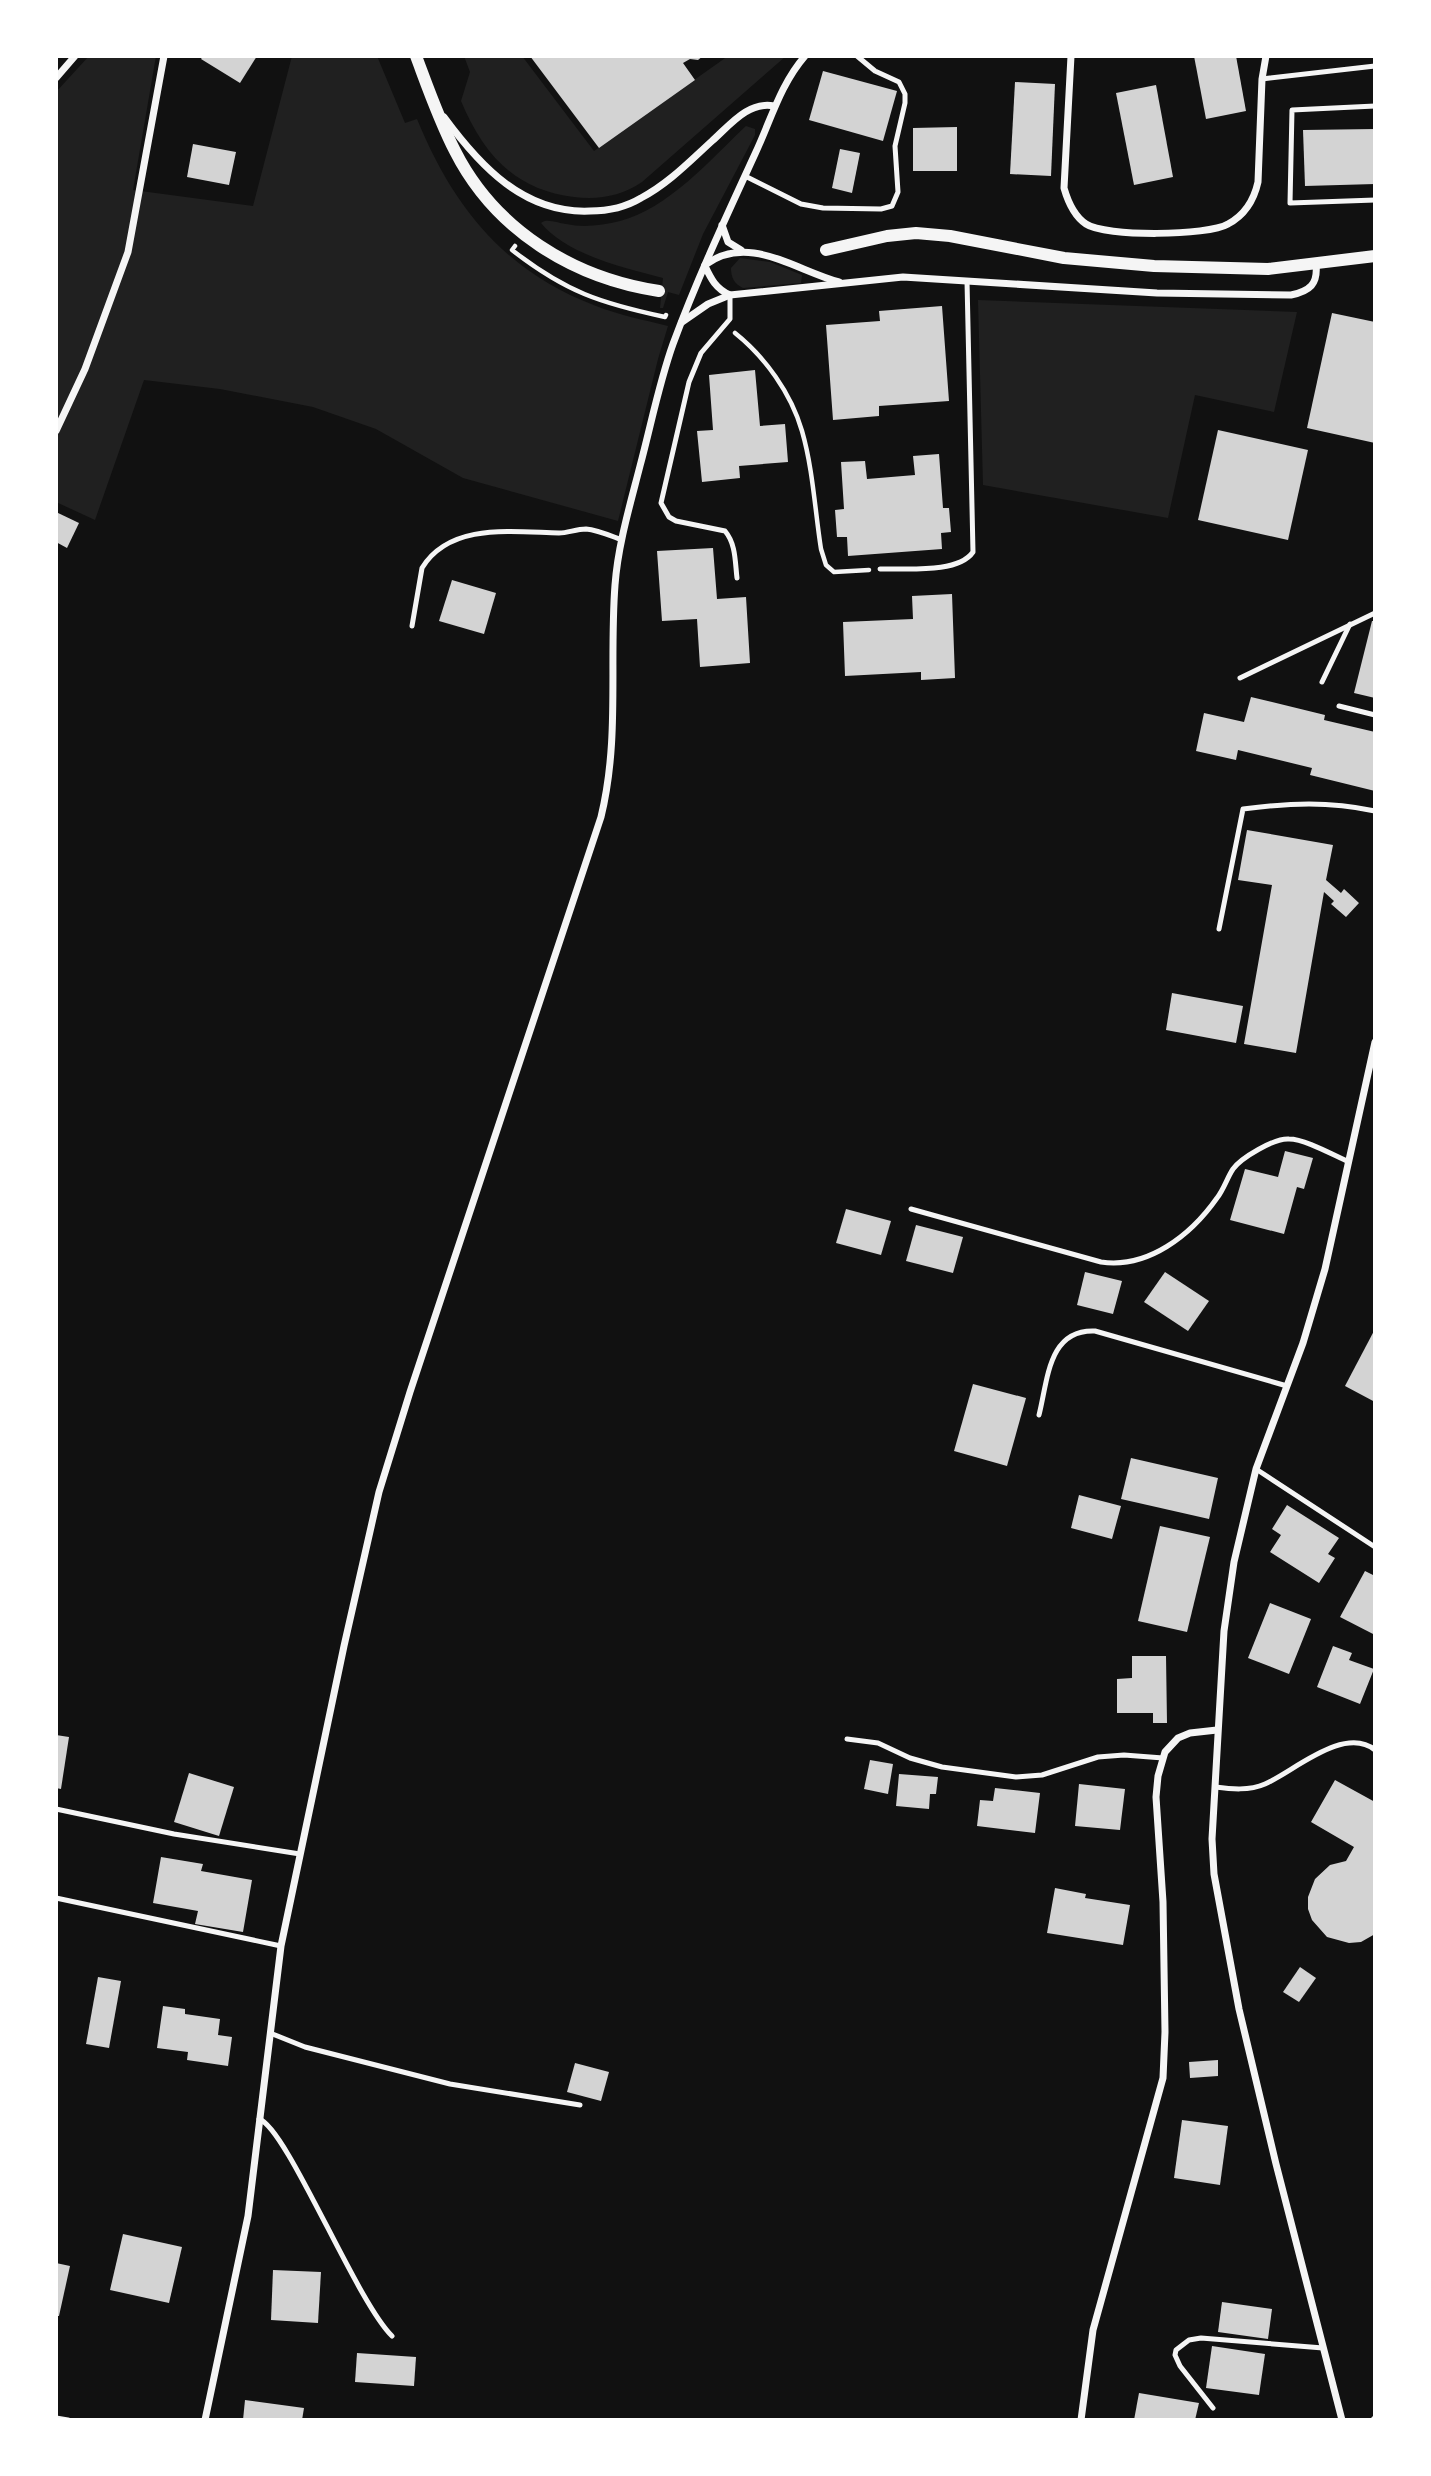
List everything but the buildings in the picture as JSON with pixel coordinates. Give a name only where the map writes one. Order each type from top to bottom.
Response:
[{"type":"street","points":[[56,78],[75,56]]},
{"type":"street","points":[[56,431],[85,369],[128,252],[164,56]]},
{"type":"street","points":[[416,56],[433,102],[465,169],[489,202],[511,224],[537,244],[579,268],[621,284],[659,291]]},
{"type":"street","points":[[205,2420],[247,2216],[281,1946],[379,1493],[601,817],[614,735],[615,584],[622,540],[660,388],[682,322],[722,223],[762,141],[774,106],[786,82],[805,56]]},
{"type":"street","points":[[1071,56],[1064,188],[1076,214],[1087,225],[1103,231],[1202,232],[1225,226],[1245,211],[1256,194],[1262,79],[1266,56]]},
{"type":"street","points":[[433,102],[476,157],[505,184],[553,208],[585,211],[621,207],[644,197],[682,168],[745,111],[760,105],[774,106]]},
{"type":"street","points":[[722,223],[725,237],[741,251]]},
{"type":"street","points":[[826,250],[860,241],[916,233],[950,236],[1064,258],[1121,264],[1233,269],[1316,265],[1375,256]]},
{"type":"street","points":[[705,265],[723,254],[741,251],[766,255],[842,283]]},
{"type":"street","points":[[705,265],[713,282],[722,292],[730,295]]},
{"type":"street","points":[[682,322],[708,304],[730,295],[903,278],[1157,293],[1286,295],[1300,293],[1314,285],[1316,265]]},
{"type":"street","points":[[1342,2420],[1239,2009],[1214,1874],[1212,1839],[1224,1630],[1230,1584],[1256,1469],[1287,1386],[1325,1269],[1375,1042]]},
{"type":"street","points":[[1081,2420],[1093,2330],[1164,2073],[1163,1902],[1156,1797],[1163,1758],[1169,1747],[1183,1735],[1217,1730]]},
{"type":"lane","points":[[745,176],[801,204],[824,208],[881,209],[892,206],[898,192],[895,146],[905,94],[899,82],[875,71],[857,56]]},
{"type":"lane","points":[[1262,79],[1375,66]]},
{"type":"lane","points":[[1375,106],[1292,110],[1290,203],[1375,200]]},
{"type":"lane","points":[[880,569],[952,566],[967,560],[973,552],[967,281]]},
{"type":"lane","points":[[730,295],[732,313],[726,326],[701,354],[689,382],[662,503],[669,517],[676,521],[725,531],[732,542],[737,578]]},
{"type":"lane","points":[[412,626],[422,568],[440,549],[457,541],[503,530],[561,533],[583,529],[622,540]]},
{"type":"lane","points":[[1240,678],[1375,613]]},
{"type":"lane","points":[[1322,682],[1350,624]]},
{"type":"lane","points":[[1339,706],[1375,715]]},
{"type":"lane","points":[[1219,929],[1242,809],[1291,803],[1321,803],[1375,811]]},
{"type":"lane","points":[[911,1209],[1101,1262],[1128,1263],[1154,1255],[1185,1232],[1210,1208],[1233,1169],[1270,1143],[1289,1139],[1349,1162]]},
{"type":"lane","points":[[1039,1415],[1057,1349],[1070,1336],[1087,1331],[1095,1331],[1287,1386]]},
{"type":"lane","points":[[1256,1469],[1375,1547]]},
{"type":"lane","points":[[847,1739],[878,1743],[910,1758],[942,1767],[1016,1777],[1042,1775],[1098,1757],[1124,1755],[1163,1758]]},
{"type":"lane","points":[[1215,1787],[1241,1789],[1259,1786],[1320,1753],[1353,1742],[1364,1743],[1375,1749]]},
{"type":"lane","points":[[56,1809],[174,1834],[300,1854]]},
{"type":"lane","points":[[56,1898],[281,1946]]},
{"type":"lane","points":[[270,2033],[305,2047],[450,2084],[580,2105]]},
{"type":"lane","points":[[259,2119],[268,2124],[284,2149],[365,2298],[391,2336]]},
{"type":"lane","points":[[1213,2408],[1177,2362],[1176,2350],[1184,2342],[1201,2338],[1323,2348]]},
{"type":"lane","points":[[56,2418],[68,2420]]},
{"type":"path","points":[[726,326],[765,363],[784,390],[796,416],[805,444],[821,550],[828,568],[839,573],[880,569]]},
{"type":"shaded area","points":[[89,56],[156,56],[133,190],[253,206],[292,56],[377,56],[405,123],[417,119],[447,181],[465,208],[509,255],[564,292],[605,309],[668,326],[618,521],[463,478],[376,429],[313,407],[220,389],[144,380],[95,520],[56,502],[56,92]]},
{"type":"shaded area","points":[[464,56],[522,56],[594,151],[728,56],[786,56],[642,182],[618,194],[592,198],[553,193],[535,186],[518,178],[491,153],[461,101],[470,72]]},
{"type":"shaded area","points":[[746,126],[755,129],[755,135],[703,234],[679,295],[668,292],[663,308],[660,308],[663,278],[615,265],[581,252],[552,234],[541,223],[549,221],[593,226],[638,215],[655,206],[688,181]]},
{"type":"shaded area","points":[[740,258],[770,262],[802,275],[801,283],[743,288],[735,282],[731,271]]},
{"type":"shaded area","points":[[978,300],[1297,312],[1274,412],[1195,395],[1168,518],[983,485]]}]
